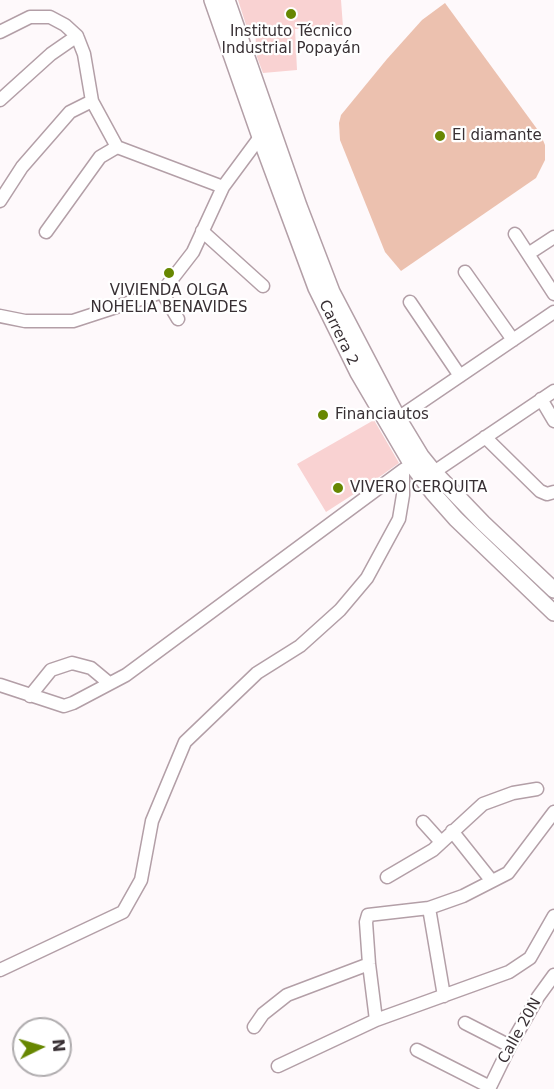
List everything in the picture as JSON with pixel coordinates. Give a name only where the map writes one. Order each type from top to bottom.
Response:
[{"type":"main road","name":"Carrera 2","points":[[212,0],[316,288],[407,467],[456,519],[554,613]]},
{"type":"main road","name":"Carrera 2","points":[[227,0],[299,206],[332,292],[398,418],[421,456],[434,472],[483,523],[554,590]]},
{"type":"street","points":[[0,32],[30,16],[50,17],[65,25],[77,36],[84,54],[92,101],[117,147],[222,187]]},
{"type":"street","points":[[0,100],[51,54],[77,36]]},
{"type":"street","points":[[0,201],[22,167],[70,112],[92,101]]},
{"type":"street","points":[[0,316],[25,321],[73,321],[162,292],[193,252],[222,187],[260,137]]},
{"type":"street","points":[[46,232],[100,157],[117,147]]},
{"type":"street","points":[[202,231],[263,286]]},
{"type":"street","points":[[515,234],[554,294]]},
{"type":"street","points":[[528,254],[554,237]]},
{"type":"street","points":[[465,272],[513,340]]},
{"type":"street","points":[[162,292],[178,318]]},
{"type":"street","points":[[410,302],[460,376]]},
{"type":"street","points":[[398,418],[554,312]]},
{"type":"street","points":[[434,472],[554,391]]},
{"type":"street","points":[[541,399],[554,421]]},
{"type":"street","points":[[485,437],[540,491],[547,494],[554,492]]},
{"type":"street","points":[[0,685],[64,706],[126,675],[407,467]]},
{"type":"street","points":[[0,970],[123,912],[141,880],[152,821],[185,742],[257,673],[300,646],[340,610],[367,578],[399,519],[407,467]]},
{"type":"street","points":[[30,696],[51,669],[72,663],[91,668],[109,683]]},
{"type":"street","points":[[387,877],[433,850],[483,804],[513,793],[537,789]]},
{"type":"street","points":[[376,1020],[369,964],[366,922],[368,915],[429,908],[463,897],[491,880],[508,873],[554,812]]},
{"type":"street","points":[[423,822],[441,842]]},
{"type":"street","points":[[452,831],[491,880]]},
{"type":"street","points":[[429,908],[444,996]]},
{"type":"street","points":[[278,1066],[376,1020],[509,972],[530,958],[554,916]]},
{"type":"street","points":[[254,1027],[263,1014],[287,995],[369,964]]},
{"type":"street","name":"Calle 20N","points":[[489,1088],[538,997],[554,975]]},
{"type":"street","points":[[465,1023],[510,1046]]},
{"type":"street","points":[[417,1050],[489,1088]]},
{"type":"shaded area","name":"El diamante","points":[[445,3],[540,133],[545,145],[545,160],[536,178],[401,271],[385,252],[340,140],[339,123],[341,115],[387,59],[422,20]]},
{"type":"building","name":"Instituto Técnico Industrial Popayán","points":[[238,0],[341,0],[343,27],[295,29],[297,70],[263,73],[257,57],[255,31],[248,31]]},
{"type":"building","name":"VIVERO CERQUITA","points":[[374,420],[399,463],[326,512],[297,464]]},
{"type":"place","name":"Instituto Técnico Industrial Popayán","points":[[291,14]]},
{"type":"place","name":"El diamante","points":[[440,136]]},
{"type":"place","name":"VIVIENDA OLGA NOHELIA BENAVIDES","points":[[169,273]]},
{"type":"place","name":"Financiautos","points":[[323,415]]},
{"type":"place","name":"VIVERO CERQUITA","points":[[338,488]]}]
